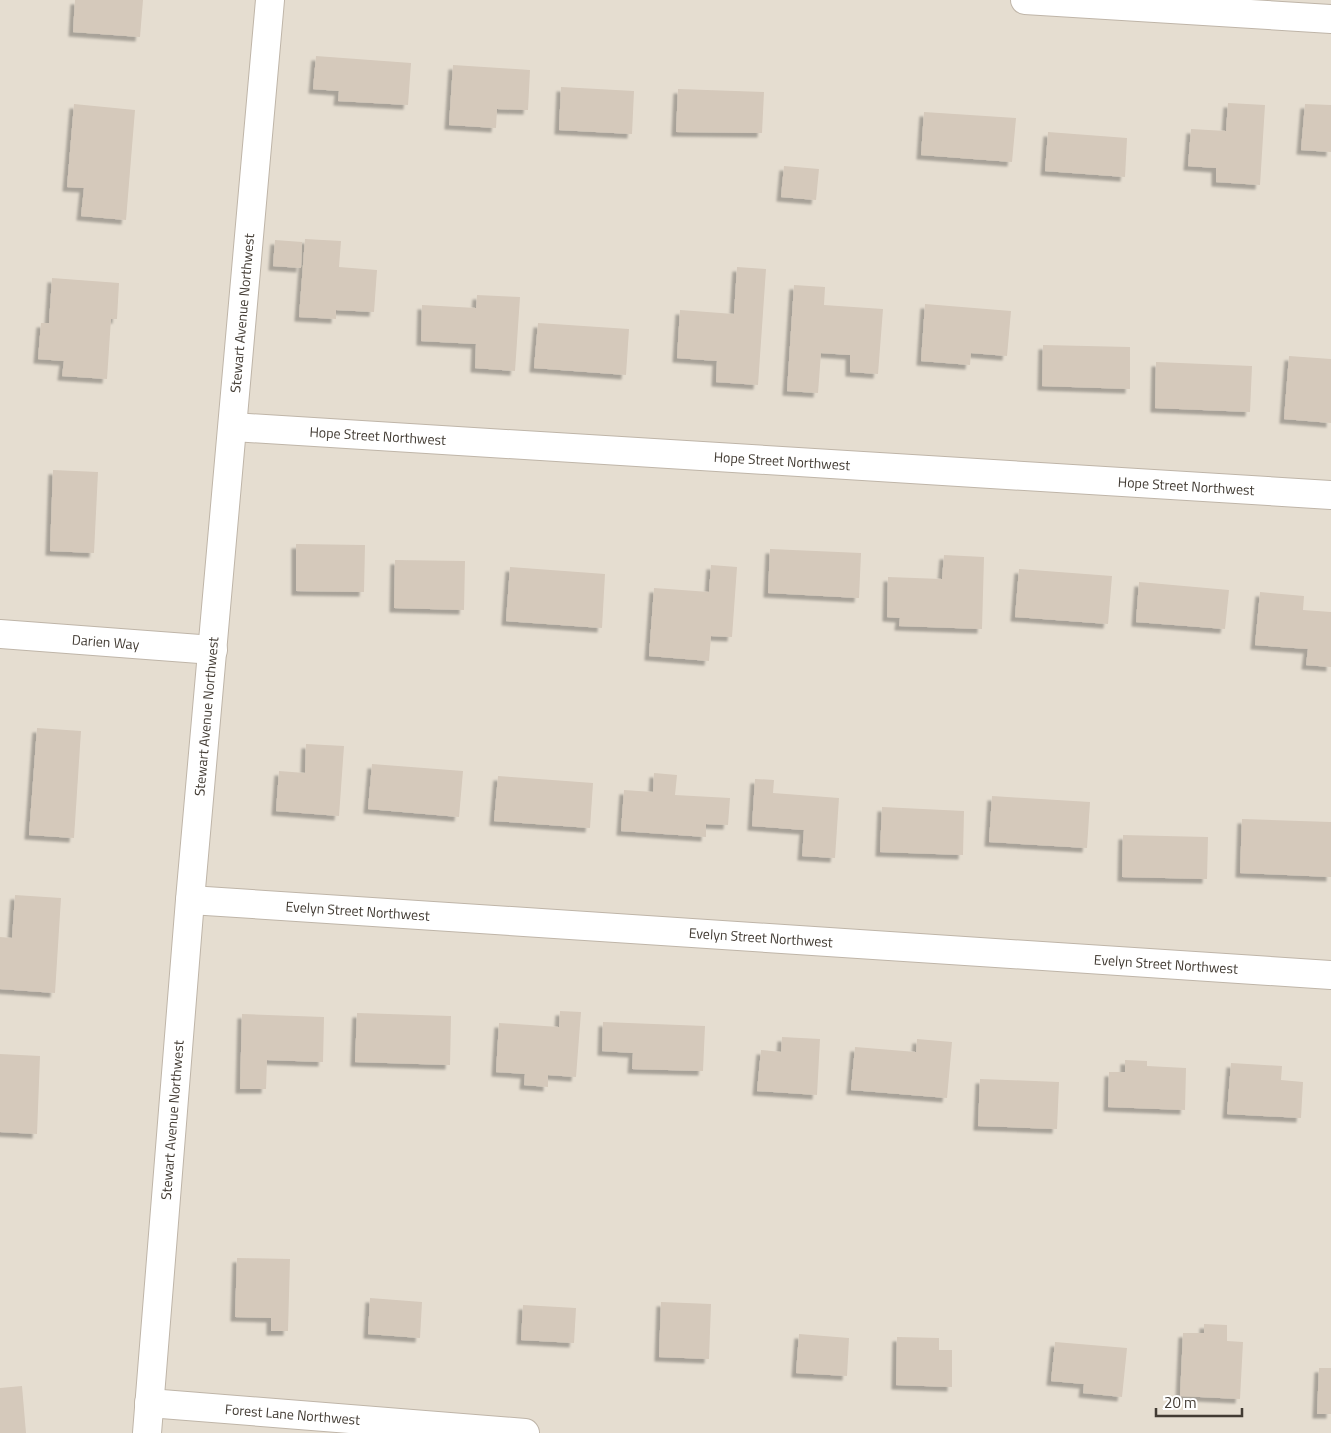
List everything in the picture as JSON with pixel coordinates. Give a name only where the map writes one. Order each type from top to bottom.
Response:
[{"type":"street","name":"Stewart Avenue Northwest","points":[[147,1433],[190,900],[270,0]]},
{"type":"street","points":[[1025,0],[1108,2],[1331,20]]},
{"type":"street","name":"Hope Street Northwest","points":[[232,427],[1331,495]]},
{"type":"street","name":"Darien Way","points":[[0,634],[213,650]]},
{"type":"street","name":"Evelyn Street Northwest","points":[[190,900],[1331,975]]},
{"type":"street","name":"Forest Lane Northwest","points":[[149,1403],[525,1433]]},
{"type":"shaded area","points":[[0,0],[1331,0],[1331,1433],[0,1433]]},
{"type":"building","points":[[75,0],[143,0],[140,37],[73,32]]},
{"type":"building","points":[[316,56],[411,63],[408,105],[338,101],[339,91],[313,89]]},
{"type":"building","points":[[453,65],[530,70],[528,110],[497,109],[496,128],[449,125]]},
{"type":"building","points":[[561,87],[634,91],[632,134],[559,130]]},
{"type":"building","points":[[678,89],[764,92],[762,133],[676,132]]},
{"type":"building","points":[[1228,103],[1265,105],[1260,185],[1216,182],[1216,168],[1188,166],[1191,129],[1226,131]]},
{"type":"building","points":[[74,104],[135,110],[126,220],[81,216],[84,188],[67,187]]},
{"type":"building","points":[[1305,104],[1331,105],[1331,152],[1301,150]]},
{"type":"building","points":[[924,112],[1016,118],[1012,162],[921,155]]},
{"type":"building","points":[[1048,132],[1127,138],[1125,177],[1045,171]]},
{"type":"building","points":[[784,166],[819,169],[816,200],[781,197]]},
{"type":"building","points":[[305,239],[341,241],[339,267],[377,270],[374,312],[336,310],[336,319],[299,317]]},
{"type":"building","points":[[275,240],[302,242],[301,268],[273,266]]},
{"type":"building","points":[[737,267],[766,269],[758,385],[716,382],[717,361],[677,358],[680,310],[734,314]]},
{"type":"building","points":[[52,278],[119,283],[117,319],[111,319],[107,379],[62,376],[64,361],[38,359],[41,323],[49,323]]},
{"type":"building","points":[[794,285],[825,287],[824,305],[883,309],[878,374],[850,372],[850,355],[821,353],[818,393],[787,391]]},
{"type":"building","points":[[477,295],[520,297],[515,371],[475,368],[476,344],[421,341],[422,305],[476,308]]},
{"type":"building","points":[[925,304],[1011,311],[1007,356],[971,353],[970,365],[921,361]]},
{"type":"building","points":[[538,323],[629,329],[626,375],[534,368]]},
{"type":"building","points":[[1043,345],[1130,347],[1130,389],[1042,386]]},
{"type":"building","points":[[1289,356],[1331,359],[1331,423],[1284,419]]},
{"type":"building","points":[[1156,362],[1252,366],[1250,412],[1155,408]]},
{"type":"building","points":[[53,470],[98,472],[94,553],[50,551]]},
{"type":"building","points":[[296,544],[365,545],[364,592],[296,591]]},
{"type":"building","points":[[770,549],[861,553],[859,598],[768,593]]},
{"type":"building","points":[[944,555],[984,557],[982,629],[899,626],[900,618],[887,617],[888,577],[942,579]]},
{"type":"building","points":[[395,560],[465,561],[464,610],[394,608]]},
{"type":"building","points":[[711,565],[737,567],[732,637],[711,636],[709,661],[649,656],[654,588],[709,592]]},
{"type":"building","points":[[510,567],[605,574],[602,628],[506,621]]},
{"type":"building","points":[[1019,569],[1112,576],[1108,624],[1015,617]]},
{"type":"building","points":[[1139,582],[1229,590],[1225,629],[1136,622]]},
{"type":"building","points":[[1260,592],[1304,596],[1303,610],[1331,612],[1331,667],[1306,665],[1308,649],[1255,645]]},
{"type":"building","points":[[37,728],[81,731],[74,838],[29,835]]},
{"type":"building","points":[[306,744],[344,746],[339,816],[276,811],[279,771],[305,773]]},
{"type":"building","points":[[372,764],[463,771],[459,817],[368,809]]},
{"type":"building","points":[[654,773],[677,775],[675,795],[730,798],[728,825],[706,824],[706,837],[621,831],[624,790],[653,792]]},
{"type":"building","points":[[498,776],[593,783],[590,828],[494,821]]},
{"type":"building","points":[[755,779],[774,780],[773,793],[839,798],[835,858],[802,856],[804,830],[752,826]]},
{"type":"building","points":[[992,796],[1090,802],[1087,848],[989,842]]},
{"type":"building","points":[[882,807],[964,811],[963,855],[880,852]]},
{"type":"building","points":[[1242,819],[1331,822],[1331,877],[1240,873]]},
{"type":"building","points":[[1123,835],[1208,837],[1207,879],[1122,877]]},
{"type":"building","points":[[15,895],[61,898],[55,993],[0,989],[0,937],[12,938]]},
{"type":"building","points":[[560,1011],[581,1012],[576,1077],[548,1075],[548,1087],[524,1085],[525,1074],[496,1072],[499,1023],[559,1027]]},
{"type":"building","points":[[357,1013],[451,1016],[450,1065],[355,1062]]},
{"type":"building","points":[[242,1014],[324,1017],[323,1062],[267,1060],[266,1089],[240,1089]]},
{"type":"building","points":[[603,1022],[705,1026],[703,1071],[632,1069],[633,1053],[602,1051]]},
{"type":"building","points":[[782,1037],[820,1039],[817,1095],[757,1091],[761,1050],[781,1052]]},
{"type":"building","points":[[917,1039],[952,1042],[947,1098],[851,1090],[855,1047],[916,1052]]},
{"type":"building","points":[[0,1054],[40,1056],[37,1134],[0,1132]]},
{"type":"building","points":[[1125,1060],[1147,1061],[1147,1066],[1186,1068],[1185,1110],[1108,1107],[1109,1072],[1125,1072]]},
{"type":"building","points":[[1231,1063],[1282,1066],[1281,1080],[1303,1082],[1301,1118],[1227,1114]]},
{"type":"building","points":[[980,1079],[1059,1082],[1057,1129],[978,1126]]},
{"type":"building","points":[[237,1258],[290,1259],[288,1331],[271,1331],[271,1318],[235,1317]]},
{"type":"building","points":[[370,1298],[422,1302],[420,1338],[368,1334]]},
{"type":"building","points":[[661,1302],[711,1304],[709,1359],[659,1357]]},
{"type":"building","points":[[523,1305],[576,1308],[574,1343],[521,1340]]},
{"type":"building","points":[[1204,1324],[1227,1325],[1227,1341],[1243,1342],[1240,1399],[1180,1396],[1183,1333],[1204,1333]]},
{"type":"building","points":[[799,1334],[849,1338],[847,1376],[796,1373]]},
{"type":"building","points":[[897,1337],[939,1338],[939,1350],[952,1350],[952,1387],[896,1385]]},
{"type":"building","points":[[1055,1342],[1127,1348],[1122,1397],[1083,1393],[1084,1384],[1051,1381]]},
{"type":"building","points":[[1319,1368],[1331,1368],[1331,1414],[1317,1414]]},
{"type":"building","points":[[22,1386],[26,1433],[0,1433],[0,1388]]}]
